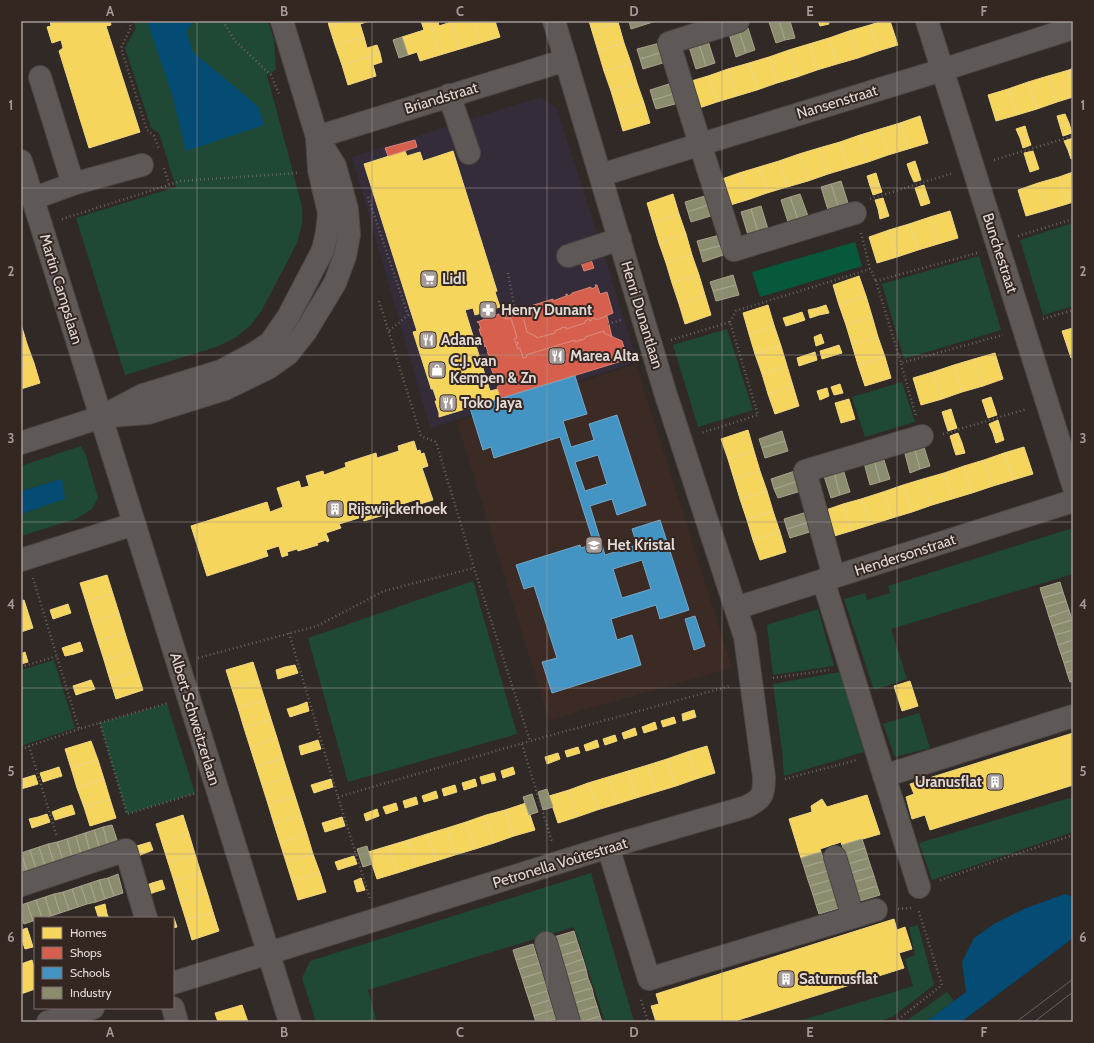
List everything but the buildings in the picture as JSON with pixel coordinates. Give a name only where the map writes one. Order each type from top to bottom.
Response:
[{"type":"street","points":[[21,443],[101,417],[143,395],[221,371],[270,343],[288,317],[323,250],[329,213],[319,170],[317,137],[282,21]]},
{"type":"street","name":"Henri Dunantlaan","points":[[554,21],[652,346],[736,608]]},
{"type":"street","points":[[738,21],[669,43],[734,250],[855,213]]},
{"type":"street","name":"Bunchestraat","points":[[927,21],[1073,485]]},
{"type":"street","name":"Nansenstraat","points":[[600,175],[942,70],[1073,28]]},
{"type":"street","name":"Briandstraat","points":[[317,137],[566,60]]},
{"type":"street","points":[[40,77],[73,184]]},
{"type":"street","points":[[449,95],[469,153]]},
{"type":"street","points":[[101,417],[148,413],[225,389],[268,368],[288,354],[293,348],[306,331],[335,283],[345,256],[349,235],[347,208],[335,166],[317,137]]},
{"type":"street","name":"Martin Campslaan","points":[[21,161],[101,417]]},
{"type":"street","points":[[32,199],[73,184],[153,165]]},
{"type":"street","points":[[568,256],[620,239]]},
{"type":"street","name":"Albert Schweitzerlaan","points":[[101,417],[290,1022]]},
{"type":"street","points":[[919,887],[850,667],[805,471],[922,436]]},
{"type":"street","name":"Hendersonstraat","points":[[736,608],[1073,501]]},
{"type":"street","points":[[24,560],[134,524]]},
{"type":"street","points":[[736,608],[745,637],[764,785]]},
{"type":"street","points":[[884,776],[1073,716]]},
{"type":"street","name":"Petronella Voûtestraat","points":[[174,983],[608,847],[746,808],[757,802],[764,791],[764,785]]},
{"type":"street","points":[[608,847],[649,978],[876,910]]},
{"type":"street","points":[[21,885],[126,850],[146,917]]},
{"type":"street","points":[[835,857],[852,917]]},
{"type":"street","points":[[546,943],[570,1022]]},
{"type":"street","points":[[48,1022],[90,1009]]},
{"type":"street","points":[[173,1009],[177,1022]]},
{"type":"path","points":[[129,21],[131,27],[121,48],[147,130],[154,136],[159,152]]},
{"type":"path","points":[[223,21],[235,41],[271,75],[282,100]]},
{"type":"path","points":[[153,165],[169,184]]},
{"type":"path","points":[[41,225],[181,180],[309,172],[319,170]]},
{"type":"path","points":[[368,196],[408,315],[389,331]]},
{"type":"path","points":[[855,213],[870,269],[876,282],[922,436],[929,439],[1047,403]]},
{"type":"path","points":[[876,282],[876,280],[980,252],[996,243],[1073,219]]},
{"type":"path","points":[[652,346],[730,322],[736,311],[870,269]]},
{"type":"path","points":[[508,273],[515,310]]},
{"type":"path","points":[[379,301],[421,436],[436,442],[474,568],[530,741]]},
{"type":"path","points":[[901,363],[1023,327],[1073,310]]},
{"type":"path","points":[[681,439],[758,415],[730,322]]},
{"type":"path","points":[[24,560],[79,729]]},
{"type":"path","points":[[178,663],[317,626],[384,591],[474,568]]},
{"type":"path","points":[[289,633],[372,905]]},
{"type":"path","points":[[21,667],[56,656]]},
{"type":"path","points":[[338,797],[530,741],[751,681],[850,667]]},
{"type":"path","points":[[21,749],[79,729],[188,697]]},
{"type":"path","points":[[100,723],[127,814],[216,787]]},
{"type":"path","points":[[522,744],[553,847]]},
{"type":"path","points":[[29,746],[57,837]]},
{"type":"path","points":[[764,785],[877,754]]},
{"type":"path","points":[[895,1022],[942,985],[917,907],[919,887],[1073,835]]},
{"type":"shaded area","points":[[540,97],[557,109],[637,362],[430,428],[352,157]]},
{"type":"shaded area","name":"Het Kristal","points":[[636,364],[732,668],[549,720],[457,422]]},
{"type":"green space","points":[[134,21],[268,21],[274,40],[276,70],[267,75],[302,206],[302,223],[297,243],[262,310],[250,326],[235,338],[216,347],[125,375],[76,218],[176,187],[159,133],[151,128],[125,48],[136,28]]},
{"type":"green space","points":[[1073,223],[1073,306],[1043,315],[1020,240]]},
{"type":"green space","points":[[855,242],[862,266],[760,297],[752,272]]},
{"type":"green space","points":[[979,256],[1001,330],[904,359],[882,284]]},
{"type":"green space","points":[[727,329],[753,410],[698,427],[673,345]]},
{"type":"green space","points":[[902,382],[915,422],[865,437],[852,397]]},
{"type":"green space","points":[[81,446],[86,455],[98,498],[92,509],[76,519],[21,536],[21,514],[36,509],[62,479],[21,491],[21,466]]},
{"type":"green space","points":[[1073,528],[1073,574],[891,629],[907,679],[874,690],[844,599],[865,593],[867,600],[890,593],[888,586]]},
{"type":"green space","points":[[473,581],[517,734],[348,782],[308,638]]},
{"type":"green space","points":[[818,609],[834,666],[773,675],[767,625]]},
{"type":"green space","points":[[54,660],[75,728],[21,746],[21,670]]},
{"type":"green space","points":[[840,672],[864,752],[784,776],[773,684]]},
{"type":"green space","points":[[167,704],[195,793],[127,814],[100,723]]},
{"type":"green space","points":[[919,713],[930,748],[895,757],[883,724]]},
{"type":"green space","points":[[1073,797],[1073,832],[932,880],[919,843]]},
{"type":"green space","points":[[591,873],[634,1022],[605,1022],[574,927],[368,990],[377,1022],[316,1022],[302,978],[310,961]]},
{"type":"green space","points":[[918,925],[934,985],[892,1017],[877,1022],[796,1022],[913,986],[905,959],[915,955],[909,927]]},
{"type":"green space","points":[[947,992],[954,1001],[926,1022],[905,1022]]},
{"type":"water","points":[[147,21],[194,21],[186,31],[193,52],[259,108],[264,125],[186,151],[172,94]]},
{"type":"water","points":[[62,479],[65,499],[21,514],[21,491]]},
{"type":"water","points":[[1065,894],[1073,897],[1073,938],[961,1022],[926,1022],[966,992],[962,962],[974,938],[994,924],[1026,908]]},
{"type":"tram line","points":[[1016,1022],[1073,979]]},
{"type":"tram line","points":[[1034,1022],[1073,992]]},
{"type":"place","name":"Lidl","points":[[429,279]]},
{"type":"place","name":"Henry Dunant","points":[[488,310]]},
{"type":"place","name":"Adana","points":[[428,340]]},
{"type":"place","name":"Marea Alta","points":[[557,356]]},
{"type":"place","name":"C.J. van Kempen & Zn","points":[[437,370]]},
{"type":"place","name":"Toko Jaya","points":[[448,403]]},
{"type":"place","name":"Rijswijckerhoek","points":[[335,509]]},
{"type":"place","name":"Het Kristal","points":[[594,545]]},
{"type":"place","name":"Uranusflat","points":[[995,782]]},
{"type":"place","name":"Saturnusflat","points":[[786,979]]}]
